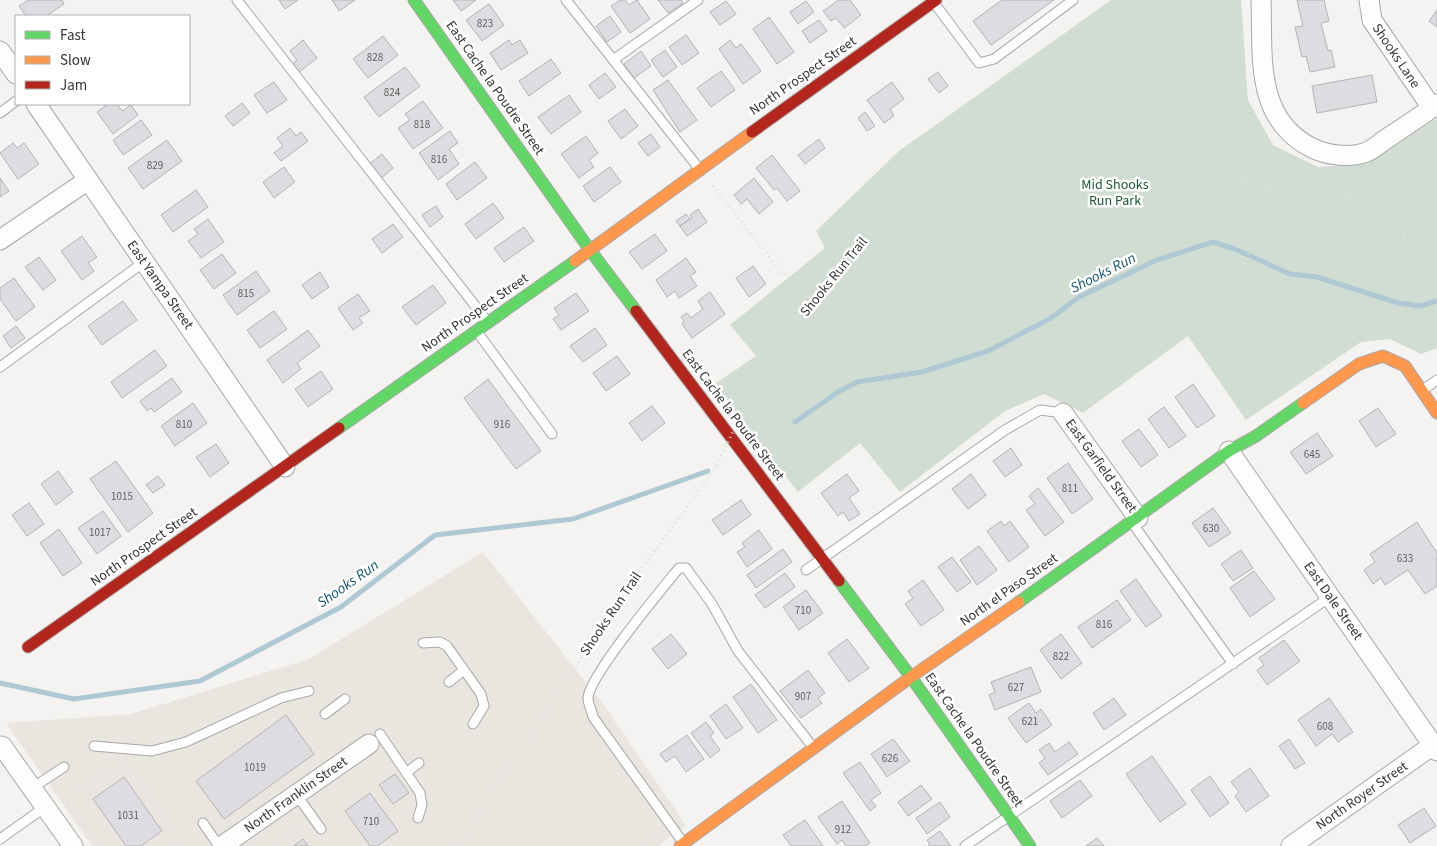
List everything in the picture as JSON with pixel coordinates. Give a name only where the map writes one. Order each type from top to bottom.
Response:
[{"type":"street","name":"East Cache la Poudre Street","points":[[414,0],[590,250],[911,677],[1030,846]]},
{"type":"street","points":[[1261,0],[1264,80],[1270,105],[1282,126],[1299,142],[1317,151],[1341,155],[1365,153],[1435,106]]},
{"type":"street","name":"Shooks Lane","points":[[1369,0],[1372,20],[1435,106]]},
{"type":"street","name":"North Prospect Street","points":[[28,647],[590,250],[929,2]]},
{"type":"street","points":[[0,50],[15,72]]},
{"type":"street","name":"East Yampa Street","points":[[37,105],[285,467]]},
{"type":"street","points":[[0,240],[88,180]]},
{"type":"street","name":"North el Paso Street","points":[[682,844],[911,677],[1135,520],[1229,451],[1256,436],[1359,364],[1383,356],[1405,366],[1437,412]]},
{"type":"street","name":"East Garfield Street","points":[[1063,413],[1135,520]]},
{"type":"street","name":"East Dale Street","points":[[1229,451],[1435,748]]},
{"type":"street","name":"North Franklin Street","points":[[221,846],[375,739]]},
{"type":"street","points":[[2,746],[73,846]]},
{"type":"street","name":"North Royer Street","points":[[1291,846],[1435,748]]},
{"type":"lane","points":[[237,0],[488,322]]},
{"type":"lane","points":[[566,0],[699,169]]},
{"type":"lane","points":[[613,60],[698,0]]},
{"type":"lane","points":[[929,2],[980,63],[994,59],[1073,0]]},
{"type":"lane","points":[[0,112],[15,103]]},
{"type":"lane","points":[[0,366],[144,262]]},
{"type":"lane","points":[[476,331],[552,434]]},
{"type":"lane","points":[[1422,391],[1437,380]]},
{"type":"lane","points":[[806,570],[1005,430],[1040,410],[1063,413]]},
{"type":"lane","points":[[1135,520],[1233,664]]},
{"type":"lane","points":[[682,844],[593,717],[588,698],[593,682],[649,603],[679,568],[686,568],[712,604],[738,651],[814,748]]},
{"type":"lane","points":[[965,846],[1330,597]]},
{"type":"lane","points":[[423,643],[440,642],[447,646],[481,694],[484,706],[473,724]]},
{"type":"lane","points":[[449,682],[464,670]]},
{"type":"lane","points":[[94,746],[152,751],[186,742],[281,698],[309,691]]},
{"type":"lane","points":[[325,714],[345,699]]},
{"type":"lane","points":[[375,739],[406,773],[420,793],[422,805],[418,818]]},
{"type":"lane","points":[[406,773],[419,763]]},
{"type":"lane","points":[[32,788],[64,767]]},
{"type":"lane","points":[[296,794],[321,829]]},
{"type":"lane","points":[[0,839],[45,807]]},
{"type":"lane","points":[[203,823],[221,846]]},
{"type":"path","points":[[1161,0],[967,137],[917,180],[912,189],[908,208],[947,219],[961,232],[972,238],[1005,246],[1026,246],[1050,240],[1124,190],[1149,185],[1172,188],[1197,182],[1247,181],[1267,190],[1310,197],[1351,197],[1376,191],[1392,180],[1406,160],[1437,137]]},
{"type":"path","points":[[1226,0],[1235,38],[1239,120],[1238,157],[1247,181]]},
{"type":"path","points":[[1124,190],[1120,164],[1130,140],[1166,125],[1185,108],[1198,90],[1217,78],[1236,78]]},
{"type":"path","points":[[699,169],[783,274],[804,280],[814,270],[833,257],[841,257],[846,261]]},
{"type":"path","points":[[1256,436],[1249,411],[1246,348],[1233,297],[1252,246],[1255,228],[1267,190]]},
{"type":"path","points":[[1351,197],[1350,221],[1365,243],[1378,254],[1388,253],[1399,248],[1405,236],[1403,218],[1390,202],[1376,191]]},
{"type":"path","name":"Shooks Run Trail","points":[[456,846],[628,588],[716,465],[742,413],[786,337],[809,305],[880,222],[895,210],[908,208]]},
{"type":"path","points":[[98,846],[67,800],[110,770],[123,769],[129,766],[180,841],[173,846]]},
{"type":"path","points":[[103,776],[110,787]]},
{"type":"path","points":[[276,846],[313,818]]},
{"type":"path","points":[[642,846],[663,830]]},
{"type":"path","points":[[148,841],[151,846]]},
{"type":"shaded area","points":[[483,552],[603,704],[686,825],[658,846],[92,846],[6,723],[131,714],[309,659]]},
{"type":"green space","name":"Mid Shooks Run Park","points":[[1111,0],[1241,0],[1248,100],[1273,145],[1318,167],[1366,164],[1437,118],[1437,348],[1421,354],[1390,339],[1361,342],[1246,420],[1188,336],[1083,413],[1044,394],[1005,411],[900,492],[860,443],[798,492],[713,385],[756,356],[730,325],[825,248],[816,231],[899,151]]},
{"type":"building","points":[[28,0],[62,0],[64,4],[48,15],[25,15],[19,6]]},
{"type":"building","points":[[279,0],[298,0],[285,9]]},
{"type":"building","points":[[332,0],[355,0],[339,11]]},
{"type":"building","points":[[453,0],[476,0],[461,11]]},
{"type":"building","points":[[620,0],[625,0],[629,5],[637,0],[650,19],[630,33],[611,6]]},
{"type":"building","points":[[658,0],[681,0],[683,3],[668,13]]},
{"type":"building","points":[[839,0],[850,0],[861,15],[844,28],[836,18],[831,21],[823,11]]},
{"type":"building","points":[[1002,0],[1054,0],[991,45],[973,21]]},
{"type":"building","points":[[1297,0],[1324,0],[1329,21],[1321,23],[1328,51],[1331,50],[1335,67],[1310,72],[1306,56],[1302,57],[1295,27],[1303,26]]},
{"type":"building","points":[[726,1],[736,14],[720,25],[710,12]]},
{"type":"building","points":[[806,1],[814,12],[798,24],[790,12]]},
{"type":"building","points":[[489,4],[504,25],[482,41],[466,20]]},
{"type":"building","points":[[1437,10],[1437,27],[1429,21]]},
{"type":"building","points":[[610,16],[621,32],[607,42],[596,26]]},
{"type":"building","points":[[769,17],[794,52],[777,64],[753,29]]},
{"type":"building","points":[[819,20],[827,31],[810,43],[802,31]]},
{"type":"building","points":[[686,35],[699,53],[682,65],[669,47]]},
{"type":"building","points":[[383,36],[398,55],[368,78],[353,59]]},
{"type":"building","points":[[303,40],[317,58],[298,73],[291,65],[297,60],[290,51]]},
{"type":"building","points":[[509,40],[512,45],[520,40],[528,53],[501,70],[490,53]]},
{"type":"building","points":[[730,40],[736,48],[741,44],[761,71],[743,84],[719,49]]},
{"type":"building","points":[[665,50],[677,67],[663,77],[651,60]]},
{"type":"building","points":[[641,51],[651,66],[634,78],[624,64]]},
{"type":"building","points":[[551,59],[561,73],[529,96],[519,81]]},
{"type":"building","points":[[405,67],[420,86],[379,117],[364,97]]},
{"type":"building","points":[[721,71],[735,90],[711,107],[697,88]]},
{"type":"building","points":[[938,72],[948,86],[939,93],[928,79]]},
{"type":"building","points":[[605,73],[616,87],[599,99],[589,85]]},
{"type":"building","points":[[1372,75],[1377,102],[1317,113],[1312,86]]},
{"type":"building","points":[[668,80],[697,120],[680,132],[653,90]]},
{"type":"building","points":[[274,82],[287,100],[267,113],[254,95]]},
{"type":"building","points":[[892,82],[904,99],[890,109],[894,116],[884,123],[867,100]]},
{"type":"building","points":[[569,95],[581,112],[551,134],[538,117]]},
{"type":"building","points":[[423,101],[443,128],[413,149],[398,128],[410,120],[405,114]]},
{"type":"building","points":[[242,103],[250,113],[233,126],[225,116]]},
{"type":"building","points":[[107,105],[118,105],[122,111],[131,105],[138,115],[113,134],[97,112]]},
{"type":"building","points":[[625,109],[638,126],[621,139],[608,121]]},
{"type":"building","points":[[865,112],[875,126],[867,131],[858,118]]},
{"type":"building","points":[[141,120],[152,135],[123,155],[113,140]]},
{"type":"building","points":[[290,128],[296,136],[301,132],[308,141],[281,161],[274,153],[283,146],[277,138]]},
{"type":"building","points":[[450,131],[458,143],[449,149],[459,164],[438,180],[419,153]]},
{"type":"building","points":[[651,134],[660,147],[648,156],[638,143]]},
{"type":"building","points":[[586,136],[598,153],[589,160],[594,167],[579,178],[561,154]]},
{"type":"building","points":[[819,139],[825,148],[805,164],[798,155]]},
{"type":"building","points":[[167,140],[182,161],[143,189],[128,168]]},
{"type":"building","points":[[13,143],[17,148],[24,143],[39,164],[18,179],[0,153]]},
{"type":"building","points":[[382,154],[393,168],[380,179],[368,165]]},
{"type":"building","points":[[772,155],[800,191],[787,201],[777,188],[774,190],[756,168]]},
{"type":"building","points":[[475,162],[487,178],[457,200],[446,184]]},
{"type":"building","points":[[284,167],[295,182],[274,198],[263,182]]},
{"type":"building","points":[[610,167],[621,182],[594,202],[583,186]]},
{"type":"building","points":[[0,178],[9,191],[0,197]]},
{"type":"building","points":[[754,178],[773,202],[759,214],[747,199],[741,204],[734,195]]},
{"type":"building","points":[[196,190],[208,207],[173,232],[161,215]]},
{"type":"building","points":[[493,203],[504,218],[476,239],[465,224]]},
{"type":"building","points":[[436,206],[443,217],[430,227],[422,215]]},
{"type":"building","points":[[698,209],[707,222],[687,236],[680,226],[692,218],[690,215]]},
{"type":"building","points":[[686,214],[690,219],[680,226],[676,221]]},
{"type":"building","points":[[208,219],[224,242],[201,258],[188,241],[198,234],[194,229]]},
{"type":"building","points":[[393,224],[403,237],[382,253],[372,239]]},
{"type":"building","points":[[524,227],[534,241],[504,262],[494,248]]},
{"type":"building","points":[[655,234],[667,251],[642,269],[629,252]]},
{"type":"building","points":[[82,236],[97,257],[88,263],[94,271],[82,280],[61,251]]},
{"type":"building","points":[[222,254],[236,273],[214,289],[200,270]]},
{"type":"building","points":[[39,257],[56,280],[43,290],[25,267]]},
{"type":"building","points":[[686,258],[696,272],[690,276],[697,286],[679,298],[675,291],[667,297],[656,280]]},
{"type":"building","points":[[753,266],[766,284],[749,297],[736,278]]},
{"type":"building","points":[[256,271],[270,291],[237,315],[223,295]]},
{"type":"building","points":[[320,272],[329,287],[312,299],[302,285]]},
{"type":"building","points":[[14,278],[35,307],[16,321],[0,299],[0,288]]},
{"type":"building","points":[[433,285],[446,303],[416,325],[402,307]]},
{"type":"building","points":[[710,292],[725,314],[692,338],[682,324],[684,321],[681,317],[687,313],[691,318],[703,309],[698,301]]},
{"type":"building","points":[[576,293],[589,311],[561,330],[553,319],[559,315],[554,308]]},
{"type":"building","points":[[358,294],[370,311],[359,318],[363,323],[353,330],[338,308]]},
{"type":"building","points":[[123,301],[137,320],[102,345],[88,326]]},
{"type":"building","points":[[274,311],[287,329],[260,348],[247,330]]},
{"type":"building","points":[[16,326],[25,338],[11,348],[3,336]]},
{"type":"building","points":[[595,328],[607,345],[583,362],[570,346]]},
{"type":"building","points":[[308,330],[320,346],[297,363],[301,369],[283,383],[267,360]]},
{"type":"building","points":[[155,350],[167,366],[122,398],[111,382]]},
{"type":"building","points":[[617,356],[630,374],[606,391],[593,373]]},
{"type":"building","points":[[321,371],[333,389],[308,407],[295,389]]},
{"type":"building","points":[[172,378],[182,392],[154,412],[151,408],[147,411],[140,401]]},
{"type":"building","points":[[488,379],[541,451],[516,469],[464,398]]},
{"type":"building","points":[[1193,384],[1215,416],[1197,428],[1175,397]]},
{"type":"building","points":[[193,403],[207,423],[175,446],[161,426]]},
{"type":"building","points":[[652,406],[665,423],[642,441],[629,423]]},
{"type":"building","points":[[1164,407],[1186,436],[1169,448],[1148,419]]},
{"type":"building","points":[[1378,408],[1396,434],[1376,447],[1359,421]]},
{"type":"building","points":[[1139,429],[1158,455],[1141,467],[1122,441]]},
{"type":"building","points":[[1317,433],[1333,456],[1306,474],[1290,452]]},
{"type":"building","points":[[216,444],[229,463],[210,477],[196,457]]},
{"type":"building","points":[[1011,448],[1022,465],[1005,477],[993,461]]},
{"type":"building","points":[[116,461],[153,513],[128,532],[90,479]]},
{"type":"building","points":[[1068,463],[1093,499],[1072,514],[1047,478]]},
{"type":"building","points":[[58,471],[73,492],[56,505],[41,484]]},
{"type":"building","points":[[847,474],[859,491],[849,498],[860,514],[849,521],[843,512],[838,516],[821,493]]},
{"type":"building","points":[[971,474],[986,495],[968,509],[952,489]]},
{"type":"building","points":[[158,476],[165,485],[153,493],[146,485]]},
{"type":"building","points":[[1038,488],[1064,522],[1045,536],[1026,510],[1035,504],[1029,496]]},
{"type":"building","points":[[741,500],[751,515],[723,535],[712,520]]},
{"type":"building","points":[[29,503],[44,524],[27,536],[12,515]]},
{"type":"building","points":[[1213,508],[1231,533],[1209,547],[1192,523]]},
{"type":"building","points":[[103,511],[121,536],[97,554],[78,528]]},
{"type":"building","points":[[1001,521],[1004,526],[1010,521],[1029,547],[1009,562],[987,531]]},
{"type":"building","points":[[1417,522],[1437,553],[1437,586],[1425,594],[1408,570],[1385,585],[1381,578],[1373,584],[1364,570],[1375,562],[1370,554]]},
{"type":"building","points":[[59,529],[82,563],[63,576],[40,543]]},
{"type":"building","points":[[759,530],[772,549],[747,567],[737,552],[745,547],[742,543]]},
{"type":"building","points":[[979,546],[997,570],[977,585],[960,560]]},
{"type":"building","points":[[783,549],[792,562],[756,588],[747,575]]},
{"type":"building","points":[[1241,550],[1253,568],[1233,581],[1221,564]]},
{"type":"building","points":[[952,557],[971,582],[957,592],[938,567]]},
{"type":"building","points":[[1254,571],[1275,599],[1250,617],[1230,588]]},
{"type":"building","points":[[785,573],[795,587],[765,608],[755,595]]},
{"type":"building","points":[[1136,579],[1162,616],[1146,627],[1120,591]]},
{"type":"building","points":[[923,580],[944,610],[921,626],[905,604],[913,598],[908,591]]},
{"type":"building","points":[[806,590],[823,613],[799,630],[783,607]]},
{"type":"building","points":[[1117,600],[1131,620],[1092,648],[1078,627]]},
{"type":"building","points":[[671,634],[687,654],[668,669],[652,649]]},
{"type":"building","points":[[1061,634],[1082,663],[1061,679],[1040,650]]},
{"type":"building","points":[[847,639],[869,668],[849,682],[828,653]]},
{"type":"building","points":[[1284,640],[1300,661],[1267,685],[1257,670],[1264,665],[1259,658]]},
{"type":"building","points":[[1031,667],[1041,692],[995,710],[989,695],[995,692],[991,682]]},
{"type":"building","points":[[808,670],[825,693],[818,698],[822,703],[801,718],[780,691]]},
{"type":"building","points":[[751,684],[777,720],[758,733],[733,697]]},
{"type":"building","points":[[1114,698],[1126,715],[1104,730],[1093,713]]},
{"type":"building","points":[[1329,698],[1353,732],[1338,742],[1332,734],[1316,746],[1298,720]]},
{"type":"building","points":[[1029,703],[1036,713],[1041,709],[1052,725],[1026,743],[1008,718]]},
{"type":"building","points":[[726,704],[743,728],[726,739],[710,716]]},
{"type":"building","points":[[286,715],[314,754],[224,819],[196,781]]},
{"type":"building","points":[[706,722],[714,733],[710,736],[720,750],[710,758],[691,733]]},
{"type":"building","points":[[687,735],[704,759],[686,772],[675,756],[666,762],[660,754]]},
{"type":"building","points":[[893,739],[910,761],[887,777],[871,754]]},
{"type":"building","points":[[1289,739],[1305,763],[1295,769],[1279,746]]},
{"type":"building","points":[[1069,742],[1078,754],[1048,775],[1039,763],[1045,758],[1039,750],[1049,743],[1055,752]]},
{"type":"building","points":[[1152,756],[1186,804],[1160,822],[1126,774]]},
{"type":"building","points":[[860,762],[881,793],[871,800],[876,806],[870,811],[843,773]]},
{"type":"building","points":[[1250,768],[1269,796],[1246,812],[1235,796],[1239,792],[1231,782]]},
{"type":"building","points":[[395,774],[409,793],[393,804],[379,785]]},
{"type":"building","points":[[1210,776],[1229,803],[1210,817],[1191,790]]},
{"type":"building","points":[[124,777],[162,831],[141,846],[126,846],[93,799]]},
{"type":"building","points":[[1080,780],[1092,796],[1062,818],[1050,801]]},
{"type":"building","points":[[921,785],[932,799],[908,816],[898,802]]},
{"type":"building","points":[[370,793],[398,831],[377,846],[370,846],[345,811]]},
{"type":"building","points":[[842,801],[870,843],[865,846],[846,846],[842,840],[837,844],[818,817]]},
{"type":"building","points":[[940,802],[950,817],[927,834],[916,818]]},
{"type":"building","points":[[1424,808],[1436,826],[1410,843],[1398,825]]},
{"type":"building","points":[[805,820],[823,846],[791,846],[783,835]]},
{"type":"building","points":[[940,831],[951,846],[928,846],[930,845],[927,840]]},
{"type":"building","points":[[1097,838],[1104,846],[1086,846]]},
{"type":"building","points":[[303,839],[308,846],[294,846]]},
{"type":"waterway","name":"Shooks Run","points":[[795,422],[838,392],[857,382],[922,372],[988,351],[1051,318],[1079,297],[1157,260],[1213,242],[1235,249],[1290,274],[1317,277],[1398,303],[1420,306],[1437,301]]},
{"type":"waterway","name":"Shooks Run","points":[[0,683],[74,699],[200,681],[341,607],[435,535],[573,519],[708,471]]},
{"type":"traffic: fast","points":[[414,0],[590,250],[636,311]]},
{"type":"traffic: fast","points":[[339,428],[575,261]]},
{"type":"traffic: fast","points":[[1019,602],[1229,451],[1256,436],[1303,403]]},
{"type":"traffic: fast","points":[[839,581],[911,677],[1030,846]]},
{"type":"traffic: slow","points":[[575,261],[752,132]]},
{"type":"traffic: slow","points":[[1303,403],[1359,364],[1383,356],[1405,366],[1437,413]]},
{"type":"traffic: slow","points":[[680,846],[911,677],[1019,602]]},
{"type":"traffic: jam","points":[[752,132],[936,0]]},
{"type":"traffic: jam","points":[[636,311],[839,581]]},
{"type":"traffic: jam","points":[[28,647],[339,428]]}]
